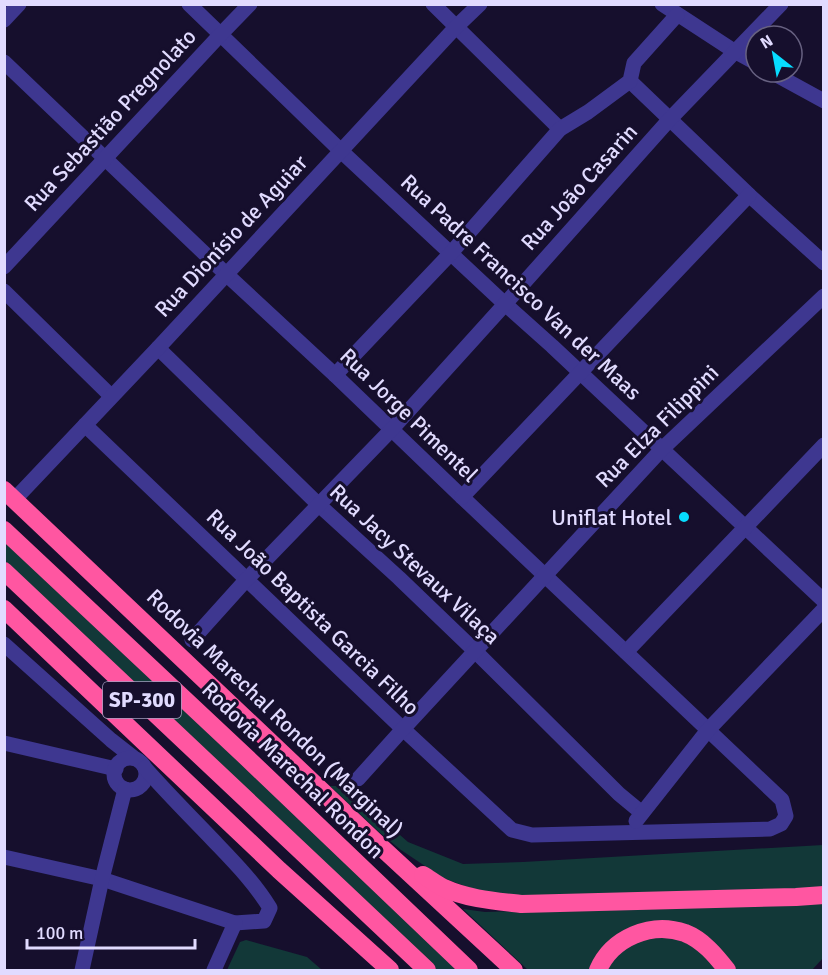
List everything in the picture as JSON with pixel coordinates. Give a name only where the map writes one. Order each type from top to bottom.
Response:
[{"type":"highway","name":"Rodovia Marechal Rondon (Marginal)","points":[[10,494],[381,847],[514,970]]},
{"type":"highway","name":"Rodovia Marechal Rondon","points":[[4,530],[469,970]]},
{"type":"highway","name":"SP-300","points":[[4,571],[427,970]]},
{"type":"highway","points":[[4,609],[279,870],[390,970]]},
{"type":"highway","points":[[381,847],[443,887],[477,898],[521,904],[784,898],[824,895]]},
{"type":"highway","points":[[598,970],[608,953],[620,943],[630,936],[656,929],[685,933],[710,950],[727,970]]},
{"type":"street","points":[[4,20],[19,4]]},
{"type":"street","name":"Rua Padre Francisco Van der Maas","points":[[189,4],[341,151],[581,372],[824,601]]},
{"type":"street","name":"Rua Sebastião Pregnolato","points":[[4,267],[250,4]]},
{"type":"street","points":[[433,4],[560,129]]},
{"type":"street","name":"Rua Dionísio de Aguiar","points":[[10,494],[85,425],[480,4]]},
{"type":"street","points":[[662,4],[744,56]]},
{"type":"street","name":"Rua João Casarin","points":[[192,640],[246,580],[392,429],[669,120],[781,4]]},
{"type":"street","points":[[335,375],[451,253],[560,129],[588,112],[630,81],[634,63],[677,15]]},
{"type":"street","name":"Rua Jorge Pimentel","points":[[4,62],[783,800],[786,816],[781,824],[770,829],[627,833]]},
{"type":"street","points":[[630,81],[824,263]]},
{"type":"street","points":[[792,84],[824,102]]},
{"type":"street","points":[[462,497],[749,195]]},
{"type":"street","points":[[4,291],[111,396]]},
{"type":"street","name":"Rua Elza Filippini","points":[[358,779],[662,449],[824,296]]},
{"type":"street","name":"Rua Jacy Stevaux Vilaça","points":[[158,348],[319,505],[475,651],[619,794],[642,813]]},
{"type":"street","name":"Rua João Baptista Garcia Filho","points":[[85,425],[512,830],[532,835],[627,833]]},
{"type":"street","points":[[626,652],[824,445]]},
{"type":"street","points":[[627,833],[708,730],[824,609]]},
{"type":"street","points":[[4,644],[141,770]]},
{"type":"street","points":[[111,740],[117,766],[116,781],[125,789],[134,789],[141,770]]},
{"type":"street","points":[[4,744],[117,766]]},
{"type":"street","points":[[4,857],[102,879],[234,923],[264,921],[270,908],[246,874],[161,786],[124,759],[117,766]]},
{"type":"street","points":[[82,970],[125,789]]},
{"type":"street","points":[[214,970],[234,923]]},
{"type":"green space","points":[[4,540],[459,970],[437,970],[5,561]]},
{"type":"green space","points":[[330,786],[344,786],[408,842],[463,864],[823,845],[823,889],[539,898],[484,893],[443,878],[401,850]]},
{"type":"green space","points":[[823,902],[823,958],[812,970],[736,970],[733,964],[668,924],[591,970],[528,970],[463,909],[485,912]]},
{"type":"green space","points":[[667,936],[692,945],[720,970],[605,970],[617,953],[642,938]]},
{"type":"green space","points":[[246,940],[307,957],[322,970],[227,970],[240,942]]},
{"type":"place","name":"Uniflat Hotel","points":[[684,517]]}]
